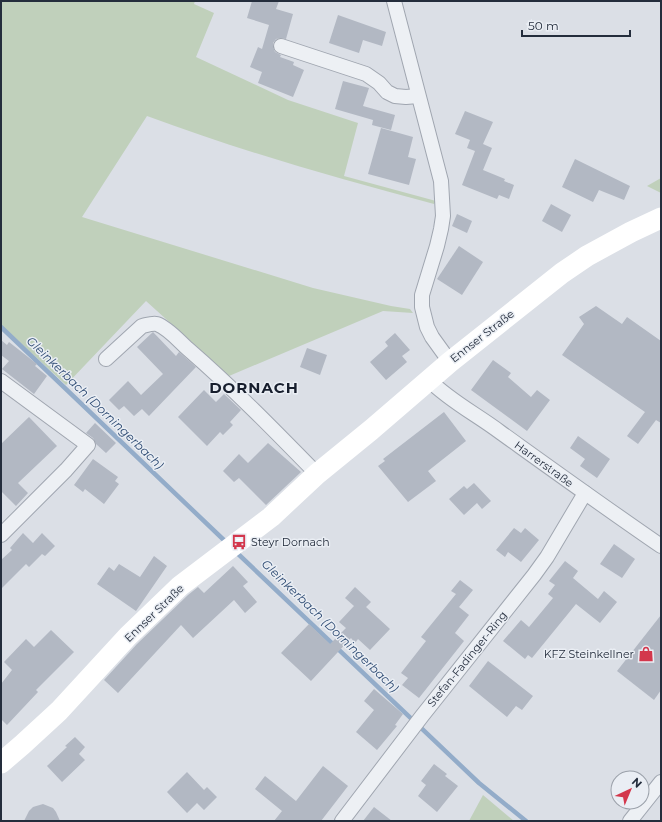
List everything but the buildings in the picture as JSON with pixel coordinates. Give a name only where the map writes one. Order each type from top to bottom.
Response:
[{"type":"street","points":[[394,1],[418,96],[442,181],[443,197],[441,229],[422,295],[422,307],[427,327],[432,337],[450,362]]},
{"type":"street","points":[[281,46],[366,74],[379,83],[387,92],[395,96],[418,96]]},
{"type":"street","name":"Ennser Straße","points":[[1,762],[22,746],[58,711],[151,613],[180,586],[271,517],[317,474],[371,430],[428,380],[562,273],[581,260],[631,232],[661,218]]},
{"type":"street","points":[[106,359],[142,326],[149,324],[158,325],[199,358],[317,474]]},
{"type":"street","name":"Harrerstraße","points":[[428,380],[448,398],[498,430],[585,494],[661,546]]},
{"type":"street","points":[[1,381],[88,445],[66,470],[1,535]]},
{"type":"street","name":"Stefan-Fadinger-Ring","points":[[342,821],[422,716],[547,557],[585,494]]},
{"type":"street","points":[[630,821],[661,782]]},
{"type":"green space","points":[[1,1],[195,1],[194,4],[214,13],[196,57],[288,100],[358,123],[344,176],[436,201],[434,204],[325,174],[218,141],[147,116],[82,217],[313,288],[410,309],[413,313],[383,311],[229,376],[146,301],[66,385],[1,325]]},
{"type":"green space","points":[[661,178],[661,193],[647,186]]},
{"type":"green space","points":[[483,795],[514,821],[469,821]]},
{"type":"waterway","name":"Gleinkerbach (Dorningerbach)","points":[[1,327],[227,543]]},
{"type":"waterway","name":"Gleinkerbach (Dorningerbach)","points":[[235,551],[479,783],[526,821]]},
{"type":"place","name":"Steyr Dornach","points":[[239,542]]},
{"type":"place","name":"KFZ Steinkellner","points":[[646,654]]},
{"type":"district","name":"DORNACH","points":[[254,388]]}]
